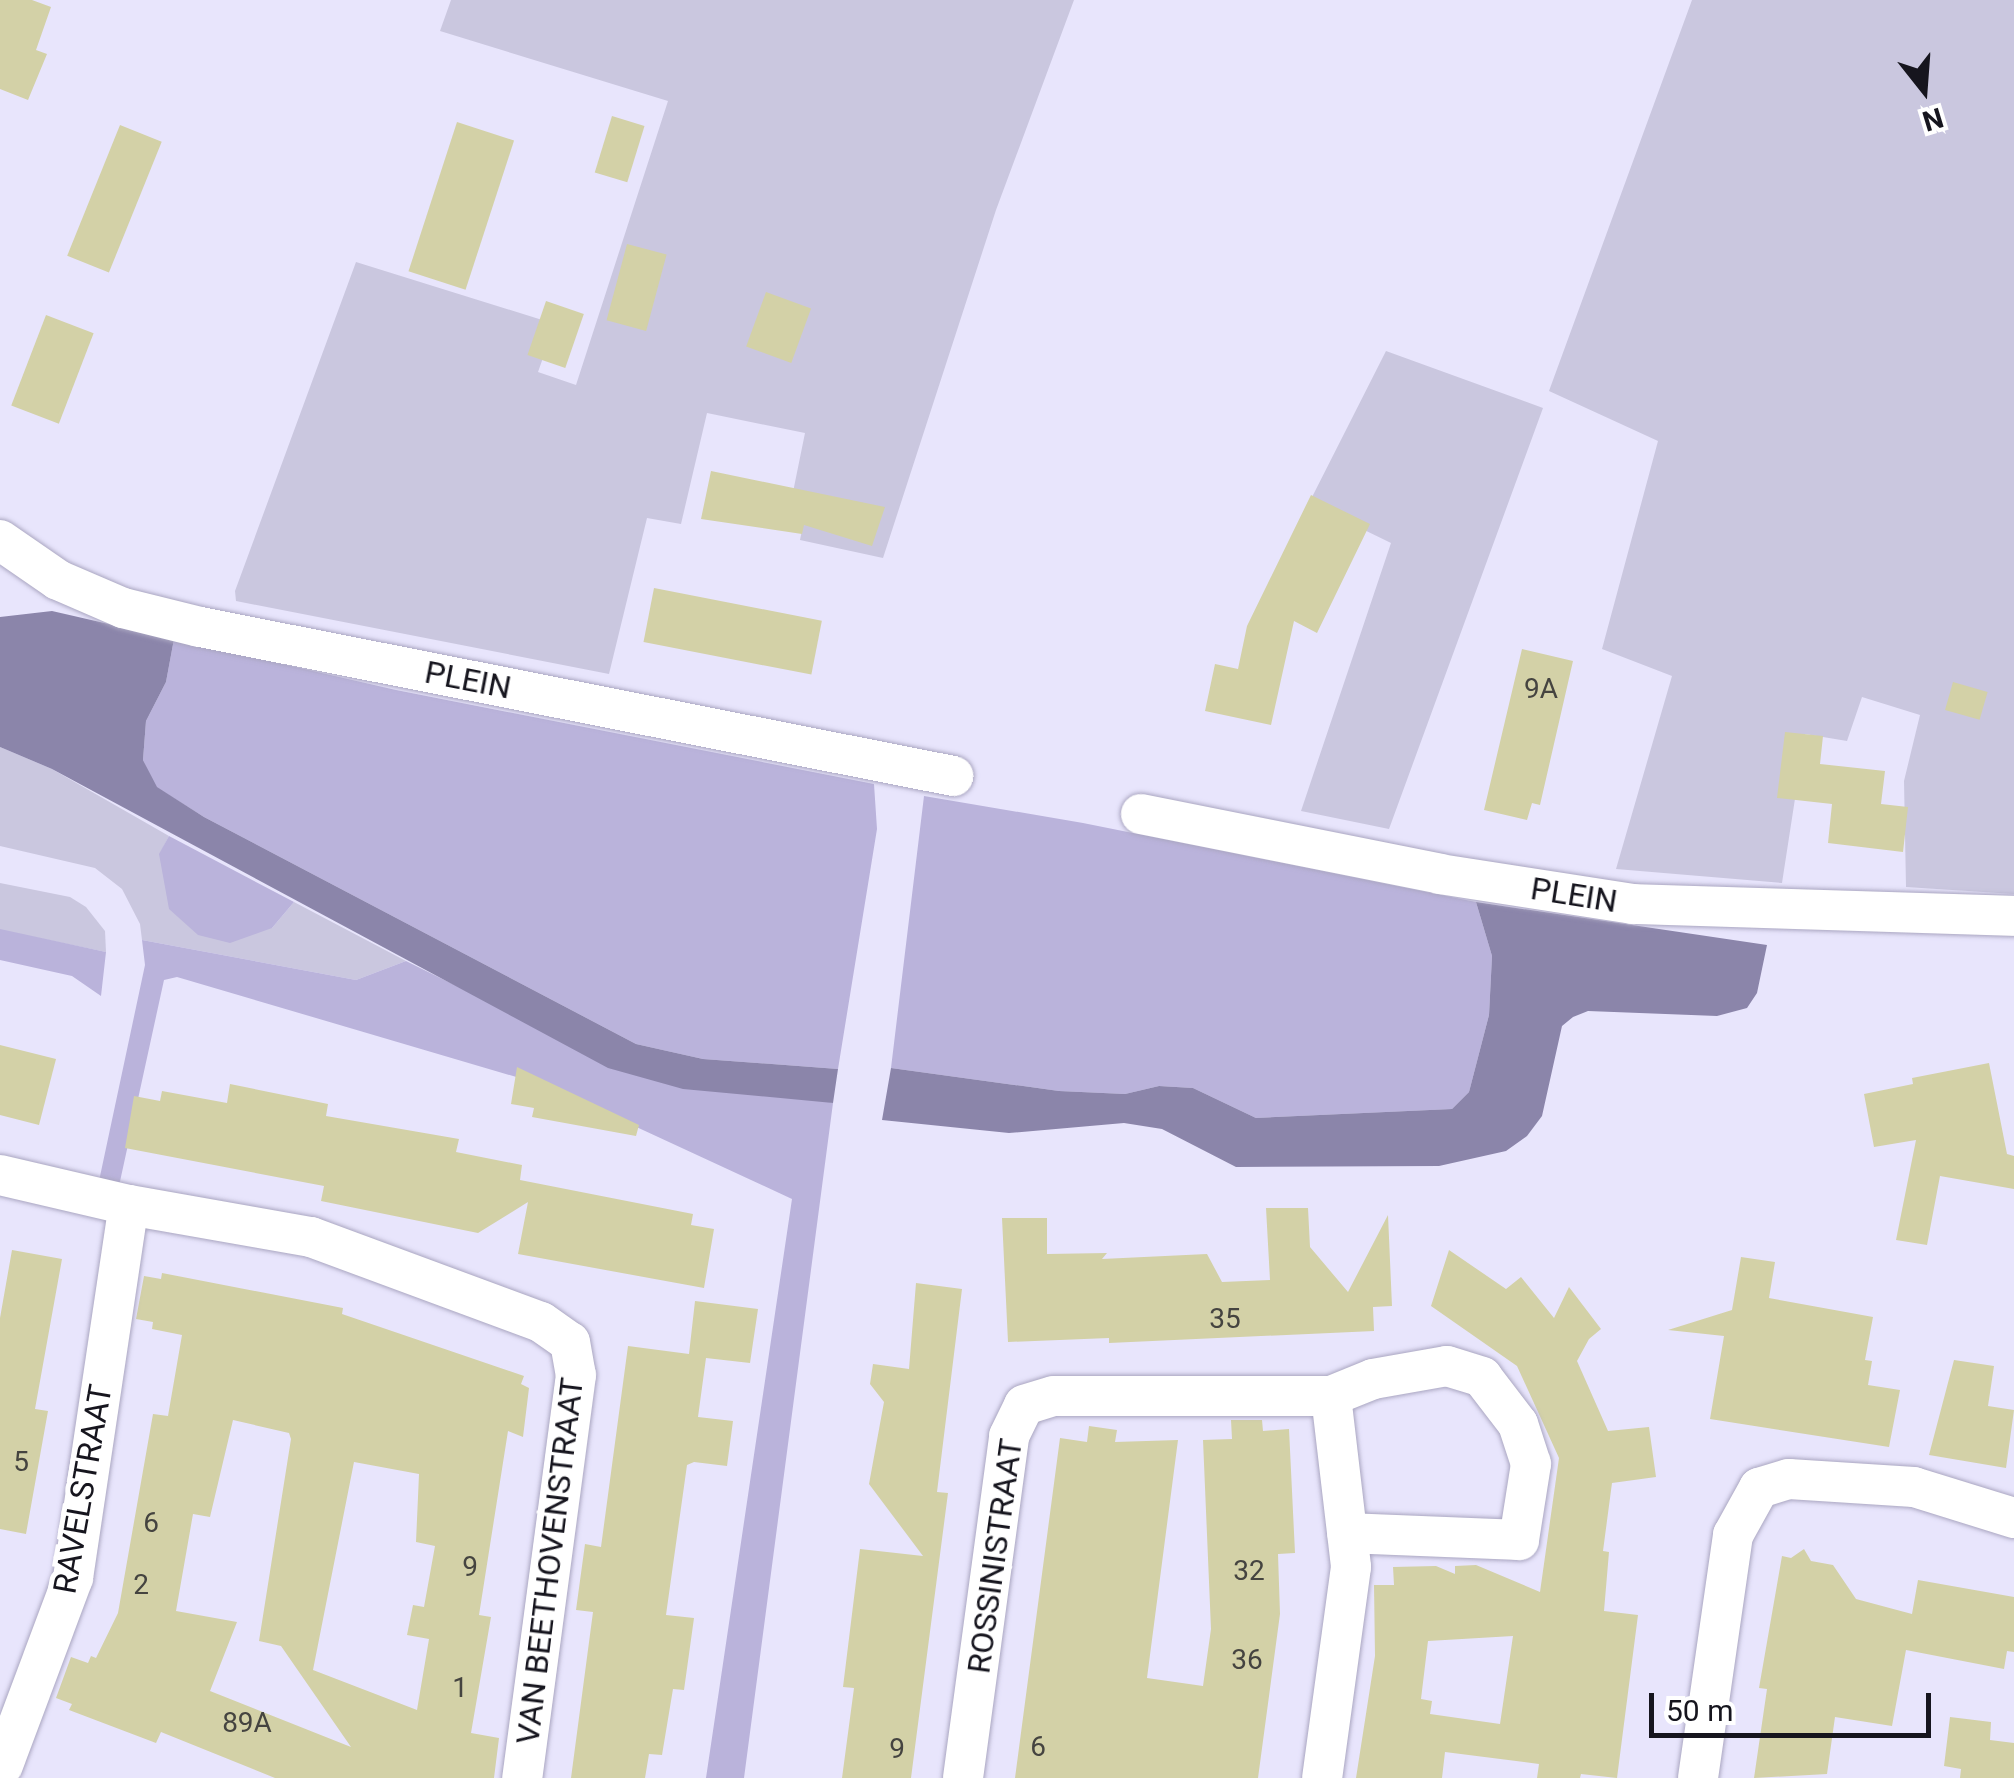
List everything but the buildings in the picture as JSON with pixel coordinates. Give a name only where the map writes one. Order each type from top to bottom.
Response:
[{"type":"street","name":"PLEIN","points":[[0,540],[58,580],[123,608],[200,628],[953,776]]},
{"type":"street","name":"PLEIN","points":[[1141,814],[1440,874],[1633,904],[2014,916]]},
{"type":"street","name":"VAN BEETHOVENSTRAAT","points":[[0,1175],[129,1205],[311,1237],[542,1322],[570,1342],[576,1375],[522,1778]]},
{"type":"street","name":"RAVELSTRAAT","points":[[12,1769],[73,1578],[129,1205]]},
{"type":"street","name":"ROSSINISTRAAT","points":[[963,1778],[1009,1436],[1024,1405],[1054,1396],[1331,1396],[1373,1379],[1448,1366],[1482,1377],[1518,1424],[1530,1464],[1520,1540],[1347,1533]]},
{"type":"street","points":[[1322,1778],[1351,1567],[1331,1396]]},
{"type":"street","points":[[1698,1778],[1733,1535],[1759,1488],[1789,1479],[1914,1486],[2014,1518]]},
{"type":"shaded area","points":[[451,0],[1074,0],[996,210],[883,558],[800,540],[809,496],[793,492],[805,433],[707,413],[681,524],[647,518],[609,674],[236,601],[235,591],[356,262],[555,324],[538,372],[576,385],[668,101],[440,31]]},
{"type":"shaded area","points":[[1692,0],[2014,0],[2014,894],[1906,887],[1904,781],[1920,715],[1862,697],[1847,741],[1805,734],[1782,883],[1616,869],[1672,676],[1602,649],[1658,441],[1549,391]]},
{"type":"shaded area","points":[[1386,351],[1543,408],[1389,829],[1301,811],[1391,543],[1309,503]]},
{"type":"shaded area","points":[[52,611],[174,639],[166,682],[146,721],[143,760],[157,787],[204,817],[636,1044],[703,1059],[838,1069],[833,1103],[683,1089],[608,1068],[52,769],[0,747],[0,617]]},
{"type":"shaded area","points":[[174,639],[396,690],[874,784],[877,829],[838,1069],[703,1059],[636,1044],[204,817],[156,787],[143,760],[146,721],[166,682]]},
{"type":"shaded area","points":[[0,747],[52,769],[169,836],[160,854],[272,928],[294,902],[406,961],[356,980],[142,940],[140,924],[122,889],[95,868],[0,846]]},
{"type":"shaded area","points":[[924,796],[1083,823],[1476,902],[1492,956],[1489,1015],[1469,1092],[1452,1109],[1256,1118],[1193,1088],[1159,1086],[1125,1094],[1059,1091],[891,1068]]},
{"type":"shaded area","points":[[169,836],[294,902],[272,928],[230,943],[198,935],[169,909],[159,854]]},
{"type":"shaded area","points":[[0,883],[70,897],[86,907],[105,931],[106,952],[0,930]]},
{"type":"shaded area","points":[[1476,902],[1767,945],[1757,993],[1747,1008],[1717,1016],[1588,1011],[1573,1017],[1562,1026],[1542,1116],[1527,1136],[1506,1151],[1439,1166],[1236,1167],[1162,1129],[1124,1123],[1009,1133],[882,1120],[891,1068],[1059,1091],[1125,1094],[1159,1086],[1193,1088],[1256,1118],[1452,1109],[1469,1092],[1489,1015],[1492,956]]},
{"type":"shaded area","points":[[0,929],[106,952],[101,996],[72,976],[0,960]]},
{"type":"shaded area","points":[[142,940],[356,980],[406,961],[523,1019],[833,1103],[744,1778],[706,1778],[792,1199],[550,1087],[177,977],[164,980],[119,1186],[99,1181],[145,965]]}]
